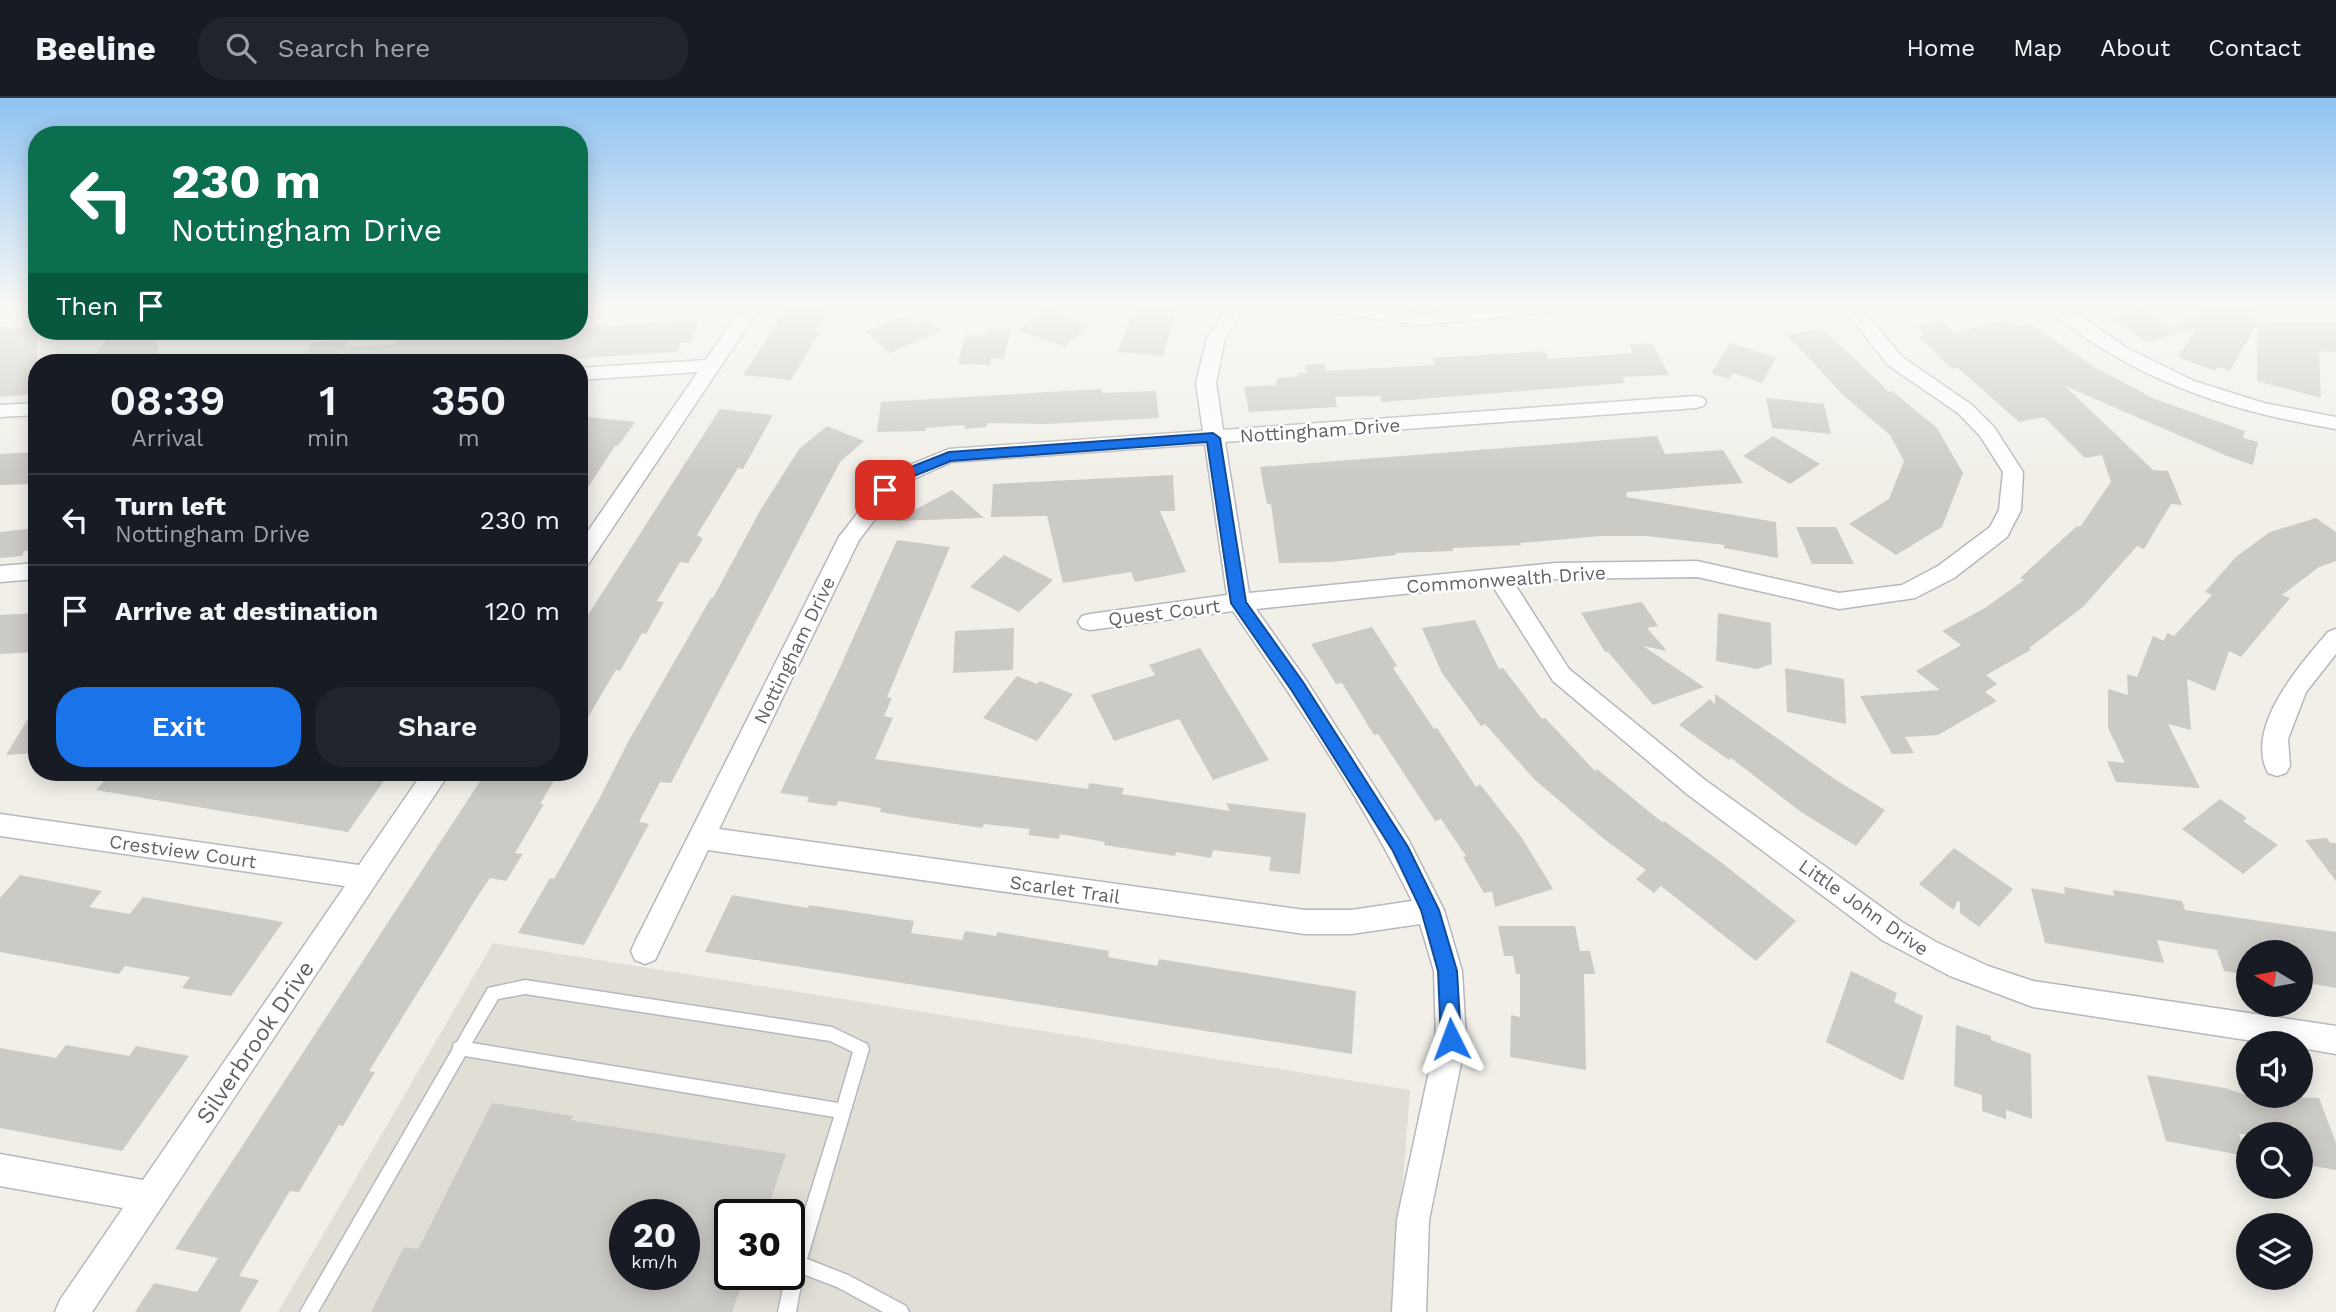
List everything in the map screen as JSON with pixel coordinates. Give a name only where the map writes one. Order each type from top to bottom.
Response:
[{"type":"street","points":[[1211,363],[1206,383],[1239,603],[1297,687],[1399,847],[1430,910],[1448,971],[1451,1039],[1413,1220],[1409,1312]]},
{"type":"street","name":"Commonwealth Drive","points":[[1239,603],[1556,571],[1697,569],[1839,601],[1907,592],[1946,572],[1998,532],[2010,510],[2013,472],[1987,432],[1965,409],[1897,363]]},
{"type":"street","points":[[2141,363],[2247,405],[2336,423]]},
{"type":"street","points":[[588,373],[712,365]]},
{"type":"street","points":[[589,534],[712,365]]},
{"type":"street","name":"Nottingham Drive","points":[[645,951],[850,537],[895,479],[949,456],[1696,402]]},
{"type":"street","points":[[0,411],[28,409]]},
{"type":"street","points":[[0,574],[28,572]]},
{"type":"street","name":"Little John Drive","points":[[1498,577],[1561,675],[1696,787],[1921,950],[1987,981],[2033,994],[2336,1040]]},
{"type":"street","name":"Quest Court","points":[[1090,622],[1239,603]]},
{"type":"street","points":[[2277,766],[2275,738],[2295,688],[2336,638]]},
{"type":"street","name":"Silverbrook Drive","points":[[72,1312],[431,781]]},
{"type":"street","name":"Crestview Court","points":[[0,825],[366,877]]},
{"type":"street","name":"Scarlet Trail","points":[[701,838],[1305,922],[1352,922],[1430,910]]},
{"type":"street","points":[[0,1170],[150,1197]]},
{"type":"lane","points":[[309,1312],[493,993],[524,987],[832,1034],[862,1049],[805,1236]]},
{"type":"lane","points":[[459,1048],[842,1111]]},
{"type":"lane","points":[[805,1266],[842,1280],[900,1312]]},
{"type":"lane","points":[[787,1312],[791,1290]]},
{"type":"shaded area","points":[[493,943],[1410,1090],[1393,1312],[278,1312]]},
{"type":"building","points":[[0,363],[28,363],[28,395],[0,397]]},
{"type":"building","points":[[751,363],[801,363],[791,380],[743,375]]},
{"type":"building","points":[[958,363],[990,363],[990,365]]},
{"type":"building","points":[[1434,363],[1662,363],[1669,375],[1622,377],[1625,383],[1382,402],[1380,396],[1335,397],[1337,407],[1249,412],[1244,387],[1276,385],[1277,378],[1298,377],[1297,373],[1307,373],[1306,365],[1325,364],[1326,371],[1435,365]]},
{"type":"building","points":[[1718,363],[1773,363],[1762,383],[1733,373],[1729,379],[1711,373]]},
{"type":"building","points":[[1813,363],[1859,363],[1889,392],[1892,391],[1937,428],[1963,473],[1942,527],[1896,555],[1849,524],[1889,499],[1904,461],[1890,435],[1843,395]]},
{"type":"building","points":[[1945,363],[2088,363],[2155,399],[2245,431],[2243,438],[2258,442],[2253,465],[2065,386],[2153,470],[2168,471],[2182,505],[2171,504],[2144,549],[2137,546],[2083,607],[2029,648],[2031,650],[1986,675],[1997,684],[1985,692],[1997,701],[1938,735],[1905,737],[1914,753],[1892,754],[1860,696],[1940,690],[1916,671],[1961,645],[1942,631],[1985,608],[2024,580],[2020,578],[2077,526],[2080,527],[2111,482],[2102,455],[2085,458],[2044,417],[2019,422],[1958,368],[1952,369]]},
{"type":"building","points":[[2193,363],[2235,363],[2230,371],[2218,367],[2215,371]]},
{"type":"building","points":[[2257,363],[2319,363],[2321,398],[2257,381]]},
{"type":"building","points":[[1101,389],[1102,393],[1156,391],[1159,418],[1045,424],[987,423],[987,427],[965,429],[965,425],[926,428],[926,431],[877,432],[881,402]]},
{"type":"building","points":[[1766,398],[1824,404],[1831,434],[1772,428]]},
{"type":"building","points":[[720,409],[773,415],[743,469],[738,468],[697,535],[703,539],[688,563],[680,562],[657,601],[664,602],[646,634],[642,633],[620,671],[616,670],[588,717],[588,615]]},
{"type":"building","points":[[588,417],[635,422],[618,446],[615,446],[588,487]]},
{"type":"building","points":[[827,426],[864,441],[840,462],[671,783],[660,782],[639,822],[649,824],[584,945],[518,933],[550,878],[554,879],[628,742],[713,598],[761,509],[799,449]]},
{"type":"building","points":[[1657,436],[1665,454],[1723,450],[1743,483],[1627,492],[1626,497],[1776,522],[1778,558],[1724,548],[1724,545],[1646,536],[1601,536],[1520,543],[1521,545],[1453,548],[1453,551],[1395,553],[1396,555],[1332,562],[1279,563],[1271,504],[1267,504],[1260,467]]},
{"type":"building","points":[[1773,436],[1820,464],[1790,484],[1743,456]]},
{"type":"building","points":[[28,452],[28,484],[0,485],[0,454]]},
{"type":"building","points":[[1173,475],[1175,511],[1160,511],[1186,572],[1135,582],[1131,572],[1063,583],[1047,516],[991,517],[993,484]]},
{"type":"building","points":[[952,490],[984,518],[894,521]]},
{"type":"building","points":[[2316,518],[2336,532],[2336,561],[2319,567],[2282,595],[2290,598],[2241,657],[2229,651],[2215,691],[2187,679],[2191,730],[2168,724],[2200,788],[2116,782],[2107,761],[2125,763],[2108,728],[2108,689],[2128,695],[2127,674],[2137,677],[2153,636],[2164,641],[2167,633],[2174,636],[2212,595],[2205,592],[2236,557],[2270,532]]},
{"type":"building","points":[[1796,527],[1836,527],[1854,564],[1812,564]]},
{"type":"building","points":[[28,529],[28,551],[24,551],[22,556],[0,558],[0,532]]},
{"type":"building","points":[[897,540],[950,547],[887,697],[892,698],[884,716],[893,718],[875,759],[1088,789],[1089,783],[1124,788],[1122,794],[1230,811],[1226,803],[1306,813],[1300,874],[1269,871],[1271,857],[1213,850],[1211,858],[1176,852],[1175,856],[1104,845],[1105,842],[1060,834],[1059,839],[1028,835],[1030,829],[984,824],[982,828],[880,812],[881,808],[838,801],[836,806],[807,802],[809,797],[780,793]]},
{"type":"building","points":[[1004,555],[1053,580],[1019,612],[970,587]]},
{"type":"building","points":[[1642,602],[1658,626],[1647,628],[1667,651],[1643,646],[1704,687],[1653,705],[1608,652],[1605,652],[1581,613]]},
{"type":"building","points":[[28,613],[28,652],[0,654],[0,615]]},
{"type":"building","points":[[1718,613],[1771,623],[1772,664],[1757,669],[1716,661]]},
{"type":"building","points":[[1475,620],[1499,669],[1503,668],[1542,719],[1545,718],[1595,771],[1597,769],[1663,823],[1664,821],[1718,860],[1796,921],[1756,961],[1661,886],[1654,893],[1636,879],[1646,870],[1604,839],[1535,780],[1485,724],[1481,726],[1442,673],[1422,628]]},
{"type":"building","points":[[1372,627],[1397,666],[1393,668],[1434,729],[1437,728],[1476,787],[1480,784],[1522,838],[1553,889],[1495,907],[1492,891],[1484,893],[1463,857],[1466,856],[1441,819],[1435,821],[1378,734],[1374,735],[1342,683],[1336,684],[1311,644]]},
{"type":"building","points":[[1014,628],[1013,670],[953,673],[955,631]]},
{"type":"building","points":[[1200,648],[1269,760],[1213,780],[1179,719],[1114,741],[1091,695],[1155,675],[1149,665]]},
{"type":"building","points":[[1785,668],[1844,679],[1846,724],[1787,712]]},
{"type":"building","points":[[1017,676],[1037,684],[1040,681],[1073,694],[1037,741],[983,718]]},
{"type":"building","points":[[1715,694],[1836,780],[1885,810],[1856,846],[1801,812],[1731,758],[1729,760],[1679,725],[1710,699],[1715,705]]},
{"type":"building","points":[[28,719],[28,754],[6,755]]},
{"type":"building","points":[[104,781],[384,781],[348,832],[96,790]]},
{"type":"building","points":[[480,781],[554,781],[540,804],[544,804],[515,853],[523,854],[506,881],[490,878],[479,894],[369,1071],[375,1072],[343,1126],[339,1125],[299,1192],[290,1191],[239,1276],[259,1280],[240,1312],[135,1312],[154,1283],[197,1292],[218,1258],[175,1249]]},
{"type":"building","points":[[2220,799],[2247,818],[2243,821],[2278,845],[2243,874],[2182,829]]},
{"type":"building","points":[[2327,838],[2330,843],[2336,843],[2336,881],[2305,840]]},
{"type":"building","points":[[1954,848],[2013,889],[1979,927],[1960,913],[1960,902],[1957,901],[1954,910],[1919,884]]},
{"type":"building","points":[[20,875],[102,891],[89,907],[130,914],[143,897],[283,922],[231,996],[182,988],[190,977],[125,966],[119,974],[0,952],[0,898]]},
{"type":"building","points":[[2064,887],[2114,896],[2113,890],[2182,901],[2185,910],[2336,932],[2336,988],[2314,984],[2314,940],[2236,940],[2236,973],[2224,971],[2217,950],[2157,940],[2164,963],[2045,943],[2031,888],[2065,894]]},
{"type":"building","points":[[732,895],[808,908],[809,905],[914,921],[911,933],[962,940],[965,931],[996,936],[997,932],[1109,951],[1108,957],[1157,966],[1159,959],[1356,991],[1352,1054],[705,952]]},
{"type":"building","points":[[1498,926],[1575,926],[1580,951],[1590,951],[1595,974],[1584,974],[1586,1070],[1510,1057],[1511,1015],[1520,1017],[1520,974],[1516,974],[1513,956],[1504,956]]},
{"type":"building","points":[[1851,971],[1897,993],[1894,1002],[1923,1016],[1903,1081],[1826,1042]]},
{"type":"building","points":[[1956,1025],[1991,1036],[1991,1040],[2031,1054],[2032,1119],[2006,1110],[2006,1119],[1982,1111],[1982,1095],[1954,1086]]},
{"type":"building","points":[[66,1045],[129,1056],[136,1046],[189,1056],[122,1151],[0,1128],[0,1048],[56,1058]]},
{"type":"building","points":[[2147,1075],[2236,1092],[2236,1108],[2313,1108],[2313,1098],[2319,1098],[2336,1143],[2336,1170],[2313,1166],[2313,1122],[2236,1122],[2236,1154],[2166,1141]]},
{"type":"building","points":[[492,1103],[573,1116],[570,1120],[786,1154],[771,1199],[714,1199],[714,1290],[740,1290],[732,1312],[371,1312],[404,1247],[418,1249]]},
{"type":"route","points":[[885,490],[895,479],[949,456],[1213,438],[1239,603],[1297,687],[1399,847],[1430,910],[1448,971],[1451,1039]]}]
